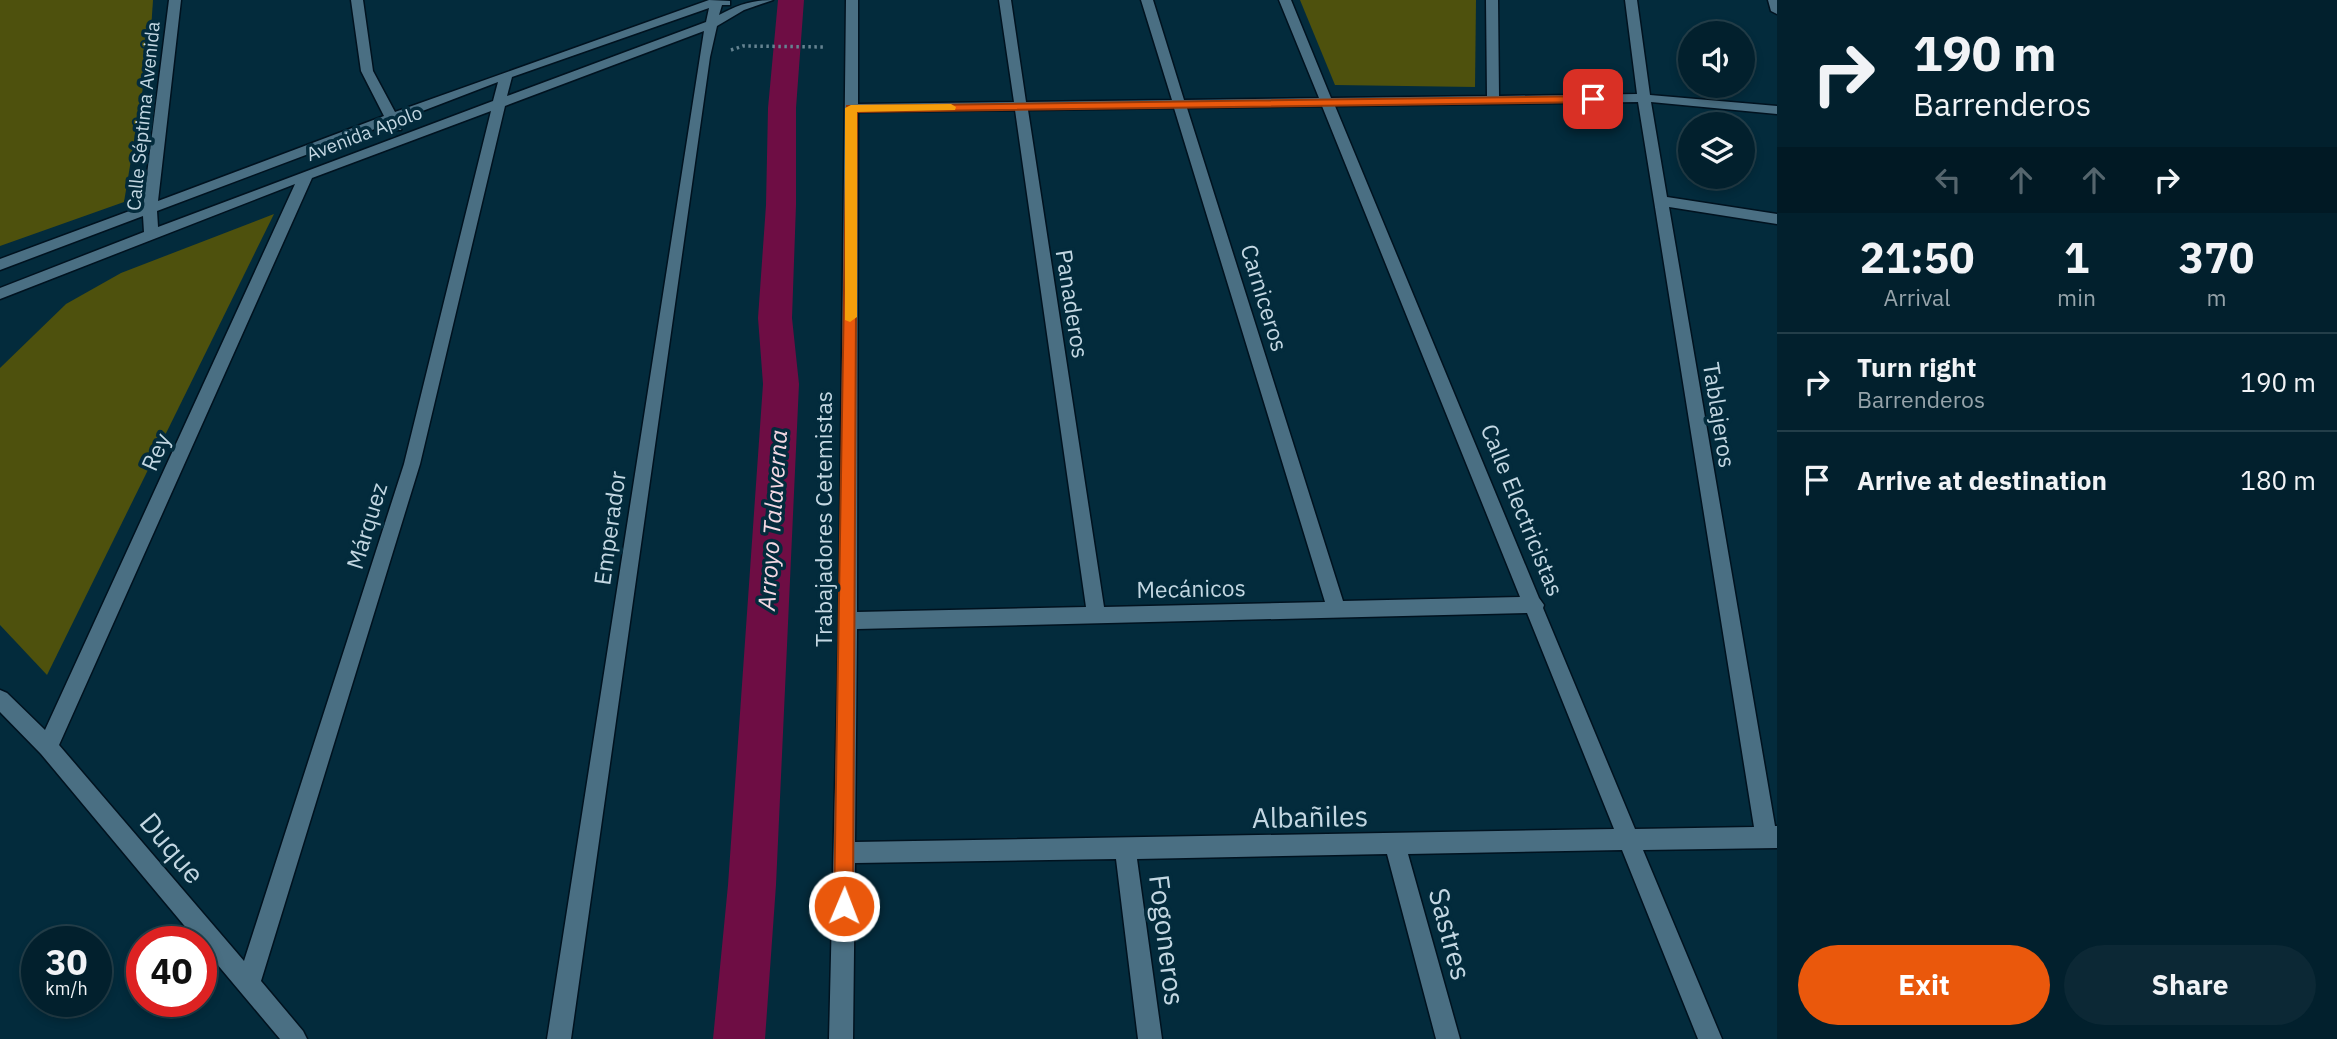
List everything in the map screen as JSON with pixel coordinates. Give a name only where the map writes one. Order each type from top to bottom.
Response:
[{"type":"street","name":"Calle Séptima Avenida","points":[[151,237],[150,209],[175,0]]},
{"type":"street","points":[[357,0],[367,71],[390,118],[404,139]]},
{"type":"street","points":[[659,20],[668,0]]},
{"type":"street","name":"Avenida Apolo","points":[[0,265],[506,75],[717,0]]},
{"type":"street","points":[[717,0],[740,8]]},
{"type":"street","name":"Emperador","points":[[559,1039],[702,71],[717,0]]},
{"type":"street","name":"Avenida Apolo","points":[[0,295],[306,176],[712,24],[740,8],[767,0]]},
{"type":"street","name":"Trabajadores Cetemistas","points":[[841,1039],[848,621],[852,0]]},
{"type":"street","name":"Panaderos","points":[[1005,0],[1096,615]]},
{"type":"street","name":"Carniceros","points":[[1147,0],[1337,610]]},
{"type":"street","name":"Calle Electricistas","points":[[1285,0],[1535,605],[1710,1039]]},
{"type":"street","points":[[1492,0],[1493,101]]},
{"type":"street","name":"Tablajeros","points":[[1631,0],[1661,201],[1771,837]]},
{"type":"street","points":[[1774,0],[1777,11]]},
{"type":"street","name":"Márquez","points":[[248,985],[412,464],[506,75]]},
{"type":"street","points":[[851,108],[1644,98],[1703,101],[1777,110]]},
{"type":"street","name":"Rey","points":[[48,747],[306,176]]},
{"type":"street","points":[[1661,201],[1777,219]]},
{"type":"street","name":"Mecánicos","points":[[848,621],[1535,605]]},
{"type":"street","name":"Duque","points":[[0,699],[48,747],[295,1039]]},
{"type":"street","name":"Albañiles","points":[[845,853],[1771,837]]},
{"type":"street","name":"Sastres","points":[[1395,844],[1448,1039]]},
{"type":"street","name":"Fogoneros","points":[[1125,848],[1150,1039]]},
{"type":"path","points":[[743,46],[825,47]]},
{"type":"shaded area","points":[[0,0],[153,0],[150,45],[124,202],[0,246]]},
{"type":"shaded area","points":[[1300,0],[1476,0],[1475,87],[1335,85]]},
{"type":"shaded area","points":[[274,214],[47,675],[0,625],[0,368],[66,304],[121,273]]},
{"type":"waterway","name":"Arroyo Talaverna","points":[[739,1039],[752,885],[781,384],[775,318],[781,205],[782,108],[791,0]]},
{"type":"slow traffic","points":[[850,317],[851,108],[951,107]]},
{"type":"route","points":[[844,906],[851,108],[1593,99]]}]
